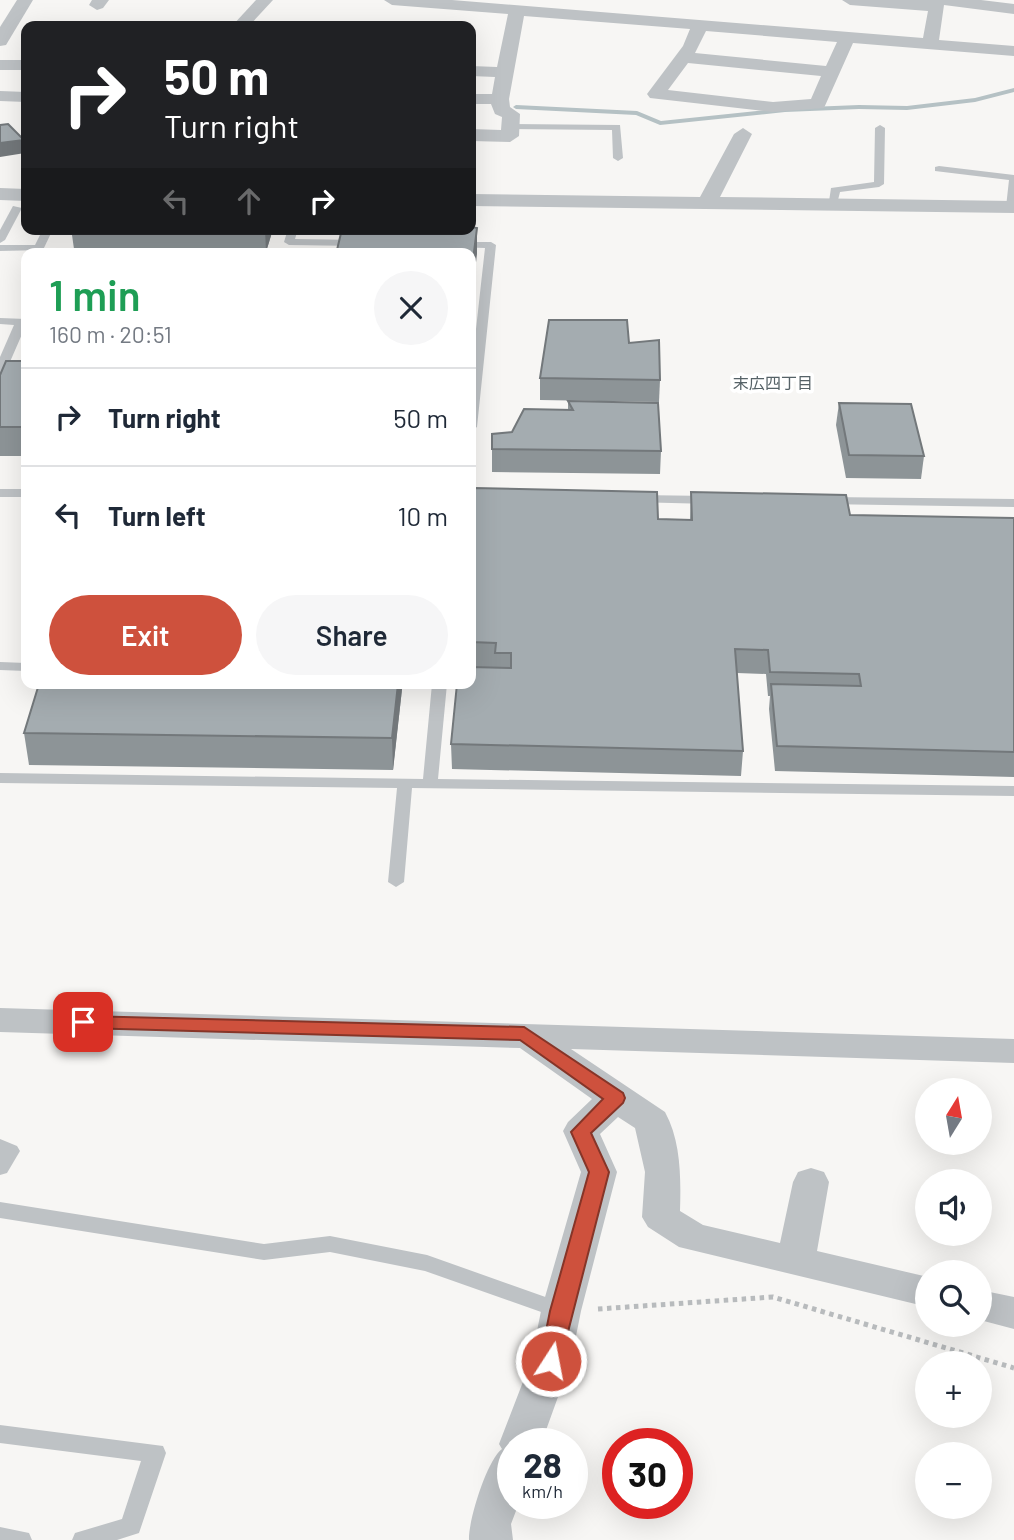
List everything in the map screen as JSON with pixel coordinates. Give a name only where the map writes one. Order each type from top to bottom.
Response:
[{"type":"street","points":[[3,36],[25,0]]},
{"type":"street","points":[[245,21],[265,0]]},
{"type":"street","points":[[392,0],[1014,51]]},
{"type":"street","points":[[635,19],[646,0]]},
{"type":"street","points":[[850,0],[939,2],[1014,9]]},
{"type":"street","points":[[930,44],[939,2]]},
{"type":"street","points":[[476,135],[510,136],[510,114],[501,110],[500,99],[503,72],[517,10]]},
{"type":"street","points":[[700,25],[683,57],[656,94],[773,107],[818,104],[847,37]]},
{"type":"street","points":[[3,36],[21,32]]},
{"type":"street","points":[[683,57],[832,72]]},
{"type":"street","points":[[0,65],[21,65]]},
{"type":"street","points":[[476,72],[503,72]]},
{"type":"street","points":[[0,96],[21,97]]},
{"type":"street","points":[[476,99],[500,99]]},
{"type":"street","points":[[707,203],[743,134]]},
{"type":"street","points":[[0,194],[21,203]]},
{"type":"street","points":[[476,200],[1012,207]]},
{"type":"street","points":[[0,1020],[1014,1051]]},
{"type":"street","points":[[524,1034],[652,1121],[663,1172],[661,1217],[692,1237],[915,1289]]},
{"type":"street","points":[[526,1428],[551,1361],[561,1311],[599,1172],[581,1132],[616,1098]]},
{"type":"street","points":[[796,1261],[811,1182]]},
{"type":"street","points":[[992,1308],[1014,1313]]},
{"type":"street","points":[[491,1540],[490,1524],[497,1505]]},
{"type":"lane","points":[[511,127],[617,127],[618,158]]},
{"type":"lane","points":[[832,206],[835,190],[879,184],[880,128]]},
{"type":"lane","points":[[939,169],[1014,179],[1012,207]]},
{"type":"lane","points":[[0,208],[21,204]]},
{"type":"lane","points":[[2,233],[21,207]]},
{"type":"lane","points":[[291,235],[289,242],[320,248],[373,243]]},
{"type":"lane","points":[[439,244],[491,245],[476,382]]},
{"type":"lane","points":[[0,248],[39,248]]},
{"type":"lane","points":[[0,321],[21,322]]},
{"type":"lane","points":[[1,364],[21,327]]},
{"type":"lane","points":[[0,493],[21,493]]},
{"type":"lane","points":[[624,499],[722,500]]},
{"type":"lane","points":[[819,501],[1014,503]]},
{"type":"lane","points":[[0,666],[21,667]]},
{"type":"lane","points":[[430,784],[440,689]]},
{"type":"lane","points":[[0,778],[1014,791]]},
{"type":"lane","points":[[396,883],[405,783]]},
{"type":"lane","points":[[0,1146],[10,1151],[0,1168]]},
{"type":"lane","points":[[0,1210],[264,1252],[330,1244],[427,1263],[561,1311]]},
{"type":"lane","points":[[0,1434],[155,1453],[131,1526],[83,1540]]},
{"type":"lane","points":[[0,1537],[22,1540]]},
{"type":"path","points":[[561,1311],[773,1297],[1014,1368]]},
{"type":"building","points":[[8,124],[21,140],[0,143],[0,125]]},
{"type":"building","points":[[477,228],[474,248],[337,248],[341,235],[476,235]]},
{"type":"building","points":[[549,320],[627,320],[629,343],[659,340],[660,380],[540,378]]},
{"type":"building","points":[[6,361],[21,361],[21,427],[0,427],[0,375]]},
{"type":"building","points":[[568,401],[658,403],[661,451],[492,449],[492,434],[512,432],[524,409],[573,410]]},
{"type":"building","points":[[839,403],[911,404],[924,456],[849,455]]},
{"type":"building","points":[[476,488],[657,492],[658,519],[692,520],[691,492],[846,495],[850,515],[1014,518],[1014,752],[777,746],[771,684],[861,686],[859,674],[770,672],[768,650],[735,649],[743,751],[451,744],[456,689],[476,689],[476,667],[511,668],[511,653],[495,653],[496,643],[476,642]]},
{"type":"building","points":[[37,689],[397,689],[392,738],[24,733]]},
{"type":"waterway","points":[[516,107],[637,113],[660,123],[785,110],[907,108],[975,100],[1014,90]]},
{"type":"district","name":"末広四丁目","points":[[773,382]]},
{"type":"route","points":[[83,1022],[524,1034],[616,1098],[581,1132],[599,1172],[561,1311],[551,1361]]}]
